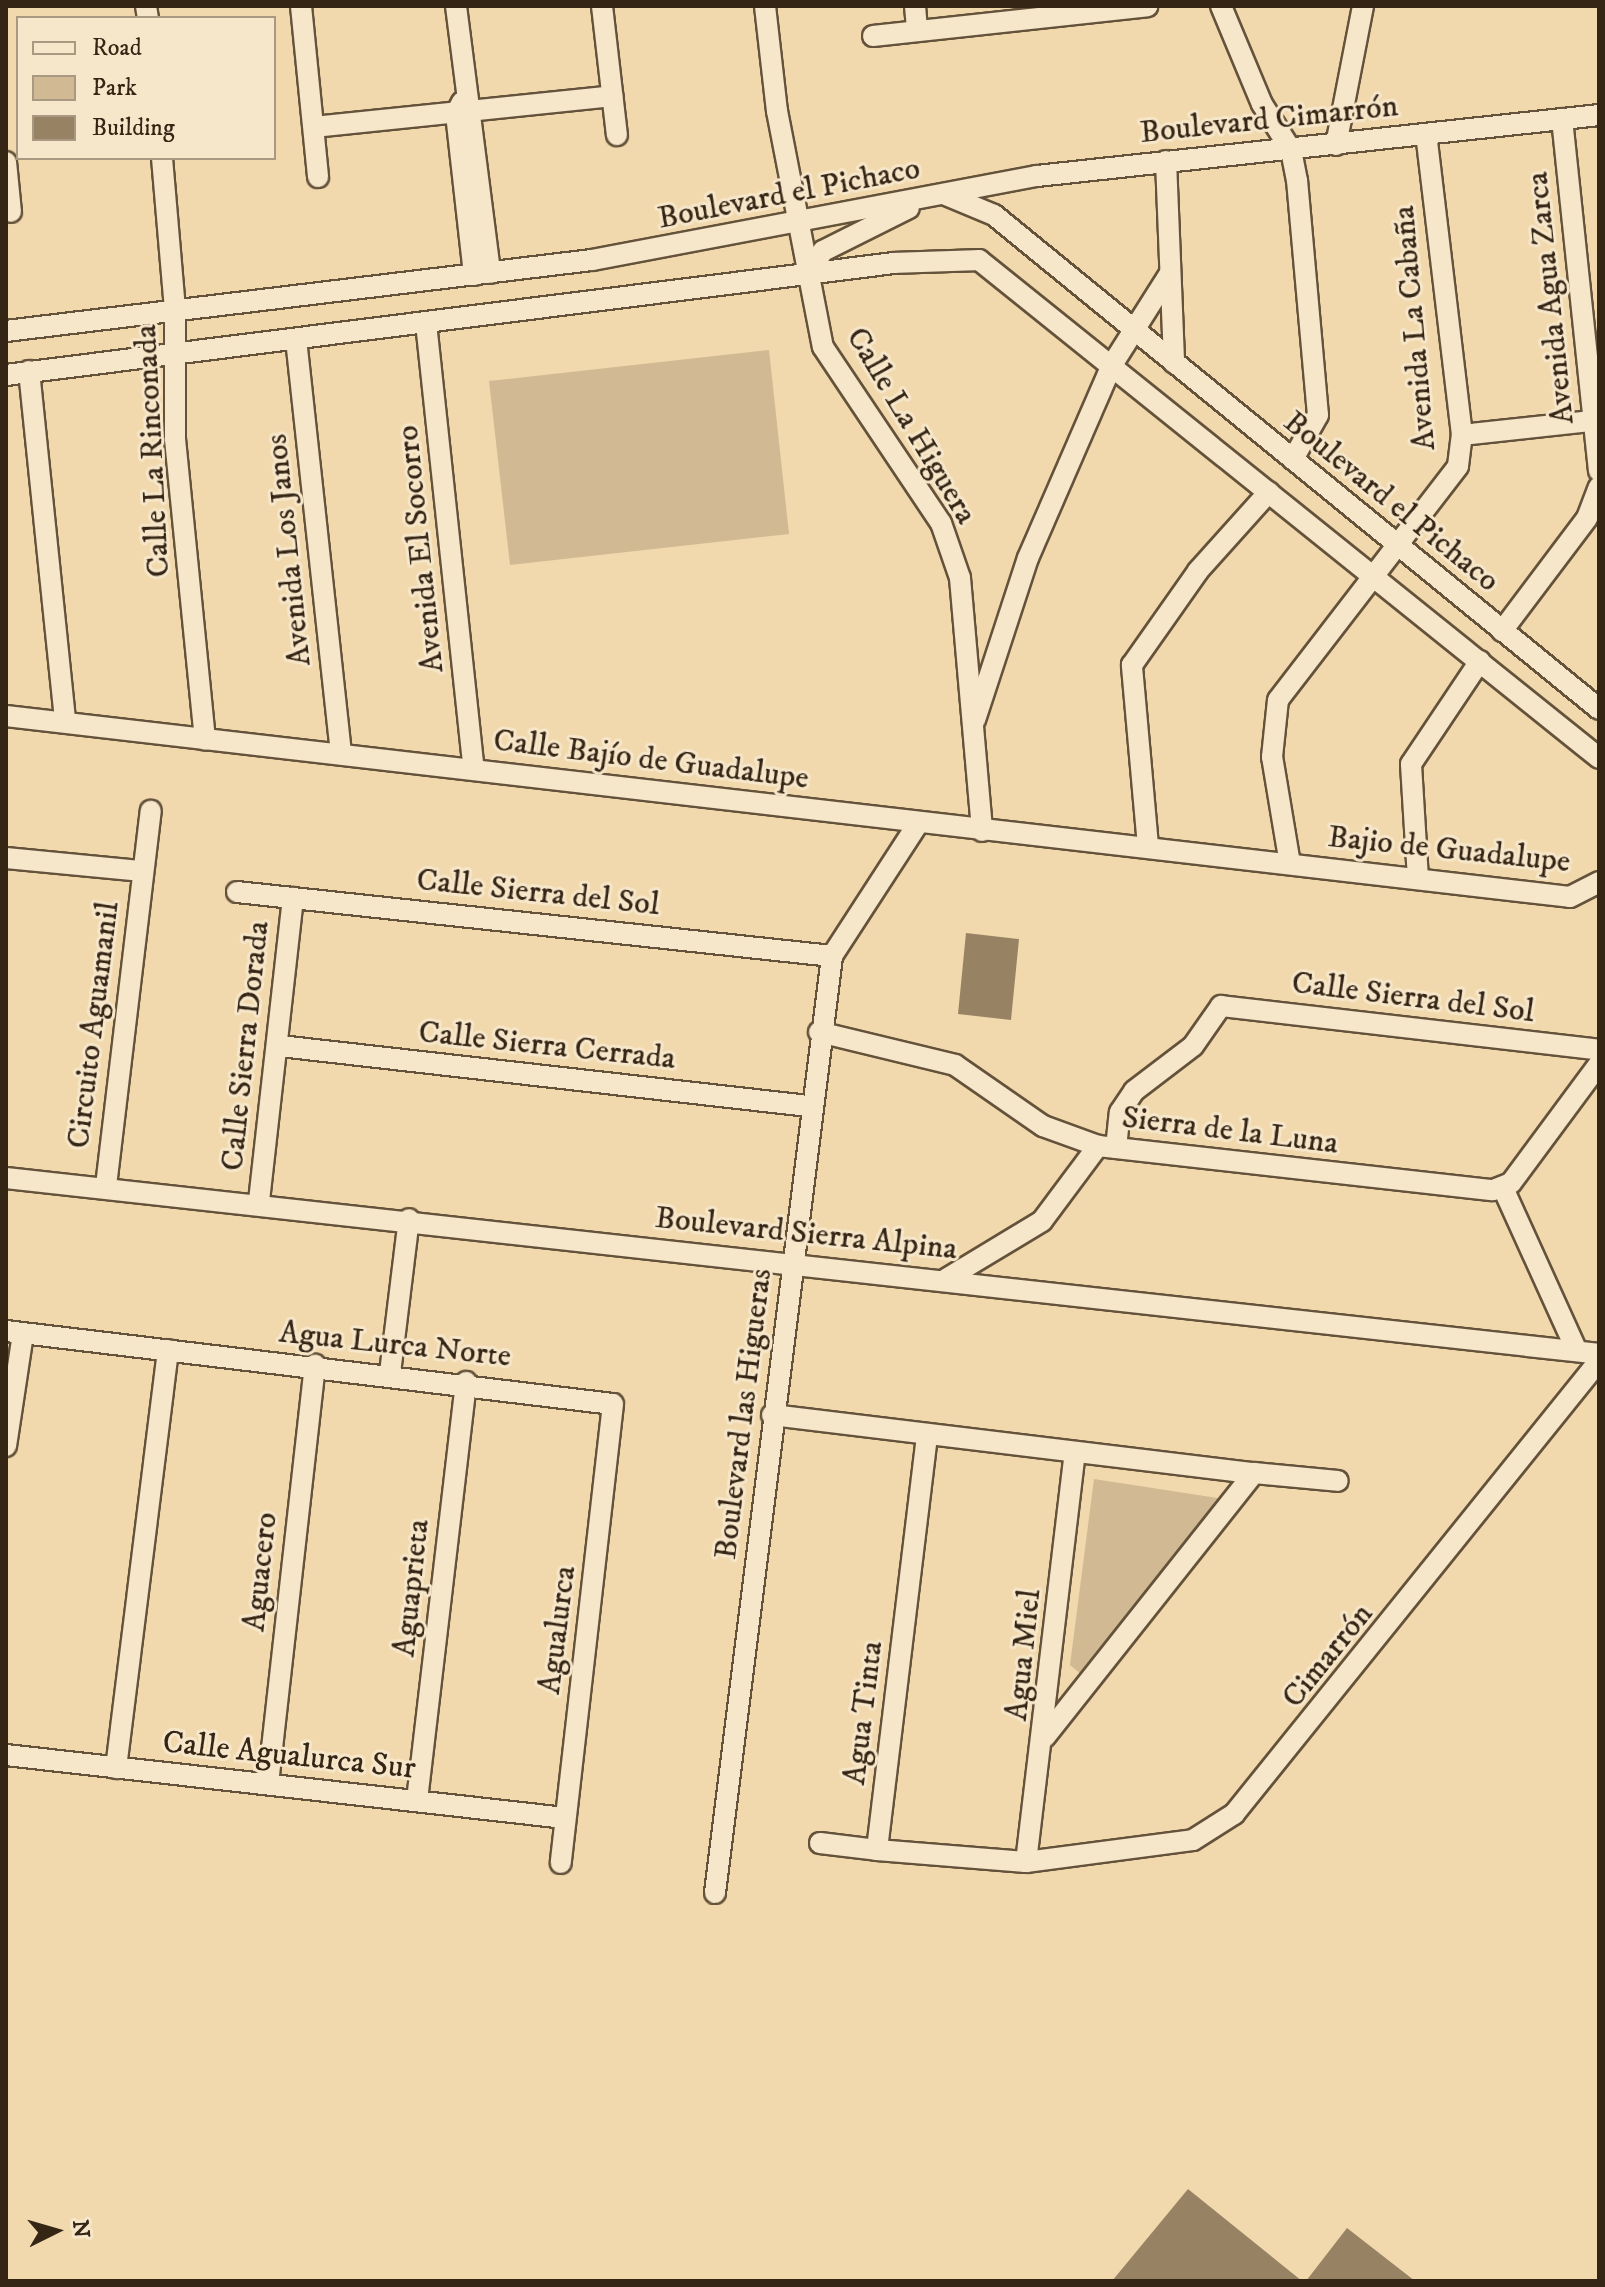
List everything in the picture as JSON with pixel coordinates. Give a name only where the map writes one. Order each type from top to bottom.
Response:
[{"type":"street","points":[[301,6],[318,177]]},
{"type":"street","points":[[456,6],[482,274]]},
{"type":"street","points":[[602,6],[617,135]]},
{"type":"street","name":"Calle La Higuera","points":[[765,6],[823,347],[941,523],[960,578],[982,831]]},
{"type":"street","points":[[915,6],[917,31]]},
{"type":"street","points":[[873,36],[1067,11],[1147,6]]},
{"type":"street","points":[[1221,6],[1262,104],[1291,150],[1318,415],[1293,459]]},
{"type":"street","points":[[1336,145],[1363,6]]},
{"type":"street","points":[[314,127],[464,108],[612,96]]},
{"type":"street","name":"Boulevard Cimarrón","points":[[946,195],[1166,161],[1599,115]]},
{"type":"street","name":"Avenida Agua Zarca","points":[[1562,119],[1597,420],[1599,471]]},
{"type":"street","name":"Avenida La Cabaña","points":[[1290,864],[1272,757],[1278,700],[1449,483],[1462,435],[1426,134]]},
{"type":"street","name":"Calle La Rinconada","points":[[162,160],[175,310],[175,439],[205,740]]},
{"type":"street","points":[[1166,161],[1174,363]]},
{"type":"street","points":[[6,162],[11,212]]},
{"type":"street","name":"Boulevard el Pichaco","points":[[6,331],[482,274],[801,225],[946,195],[994,215],[1599,709]]},
{"type":"street","points":[[809,273],[823,251],[925,200]]},
{"type":"street","points":[[6,375],[809,273],[979,260],[1599,758]]},
{"type":"street","points":[[972,732],[1028,558],[1112,365],[1169,275]]},
{"type":"street","name":"Avenida El Socorro","points":[[426,323],[474,769]]},
{"type":"street","name":"Avenida Los Janos","points":[[296,339],[341,754]]},
{"type":"street","points":[[29,371],[65,722]]},
{"type":"street","points":[[1462,435],[1597,420]]},
{"type":"street","points":[[1502,631],[1587,518],[1599,487]]},
{"type":"street","points":[[1148,846],[1132,665],[1198,571],[1269,492]]},
{"type":"street","points":[[1418,879],[1411,764],[1480,661]]},
{"type":"street","name":"Calle Bajío de Guadalupe","points":[[6,716],[474,769],[917,825],[1148,846],[1290,864]]},
{"type":"street","name":"Circuito Aguamanil","points":[[106,1186],[151,811]]},
{"type":"street","name":"Boulevard las Higueras","points":[[715,1893],[808,1106],[832,956],[917,825]]},
{"type":"street","name":"Circuito Aguamanil","points":[[6,858],[142,871]]},
{"type":"street","name":"Bajio de Guadalupe","points":[[1290,864],[1570,897],[1599,882]]},
{"type":"street","name":"Calle Sierra del Sol","points":[[237,892],[832,956]]},
{"type":"street","name":"Calle Sierra Dorada","points":[[259,1201],[280,1046],[293,898]]},
{"type":"street","name":"Calle Sierra del Sol","points":[[1107,1147],[1120,1112],[1134,1091],[1193,1046],[1221,1006],[1599,1050]]},
{"type":"street","name":"Sierra de la Luna","points":[[819,1032],[955,1065],[1043,1126],[1107,1147],[1503,1188]]},
{"type":"street","name":"Calle Sierra Cerrada","points":[[280,1046],[808,1106]]},
{"type":"street","points":[[1577,1351],[1503,1188],[1599,1064]]},
{"type":"street","points":[[946,1279],[1042,1221],[1107,1147]]},
{"type":"street","name":"Boulevard Sierra Alpina","points":[[6,1178],[259,1201],[1599,1354]]},
{"type":"street","points":[[390,1373],[409,1219]]},
{"type":"street","points":[[6,1446],[15,1332]]},
{"type":"street","name":"Agua Lurca Norte","points":[[15,1332],[466,1382],[613,1404]]},
{"type":"street","points":[[116,1768],[168,1350]]},
{"type":"street","name":"Cimarrón","points":[[1026,1862],[1193,1840],[1234,1814],[1599,1361]]},
{"type":"street","name":"Aguacero","points":[[268,1784],[315,1365]]},
{"type":"street","name":"Aguaprieta","points":[[417,1800],[466,1382]]},
{"type":"street","name":"Agualurca","points":[[561,1863],[613,1404]]},
{"type":"street","points":[[772,1415],[927,1436],[1338,1481]]},
{"type":"street","name":"Agua Tinta","points":[[877,1850],[927,1436]]},
{"type":"street","name":"Agua Miel","points":[[1026,1862],[1045,1737],[1075,1453]]},
{"type":"street","points":[[1045,1737],[1254,1473]]},
{"type":"street","name":"Calle Agualurca Sur","points":[[6,1755],[565,1818]]},
{"type":"street","points":[[820,1843],[1026,1862]]},
{"type":"green space","points":[[769,350],[789,534],[510,565],[489,381]]},
{"type":"green space","points":[[1094,1479],[1224,1499],[1082,1675],[1070,1665]]},
{"type":"building","points":[[966,933],[1019,939],[1011,1020],[958,1014]]},
{"type":"building","points":[[1188,2189],[1302,2281],[1112,2281]]},
{"type":"building","points":[[1347,2228],[1415,2281],[1306,2281]]}]
